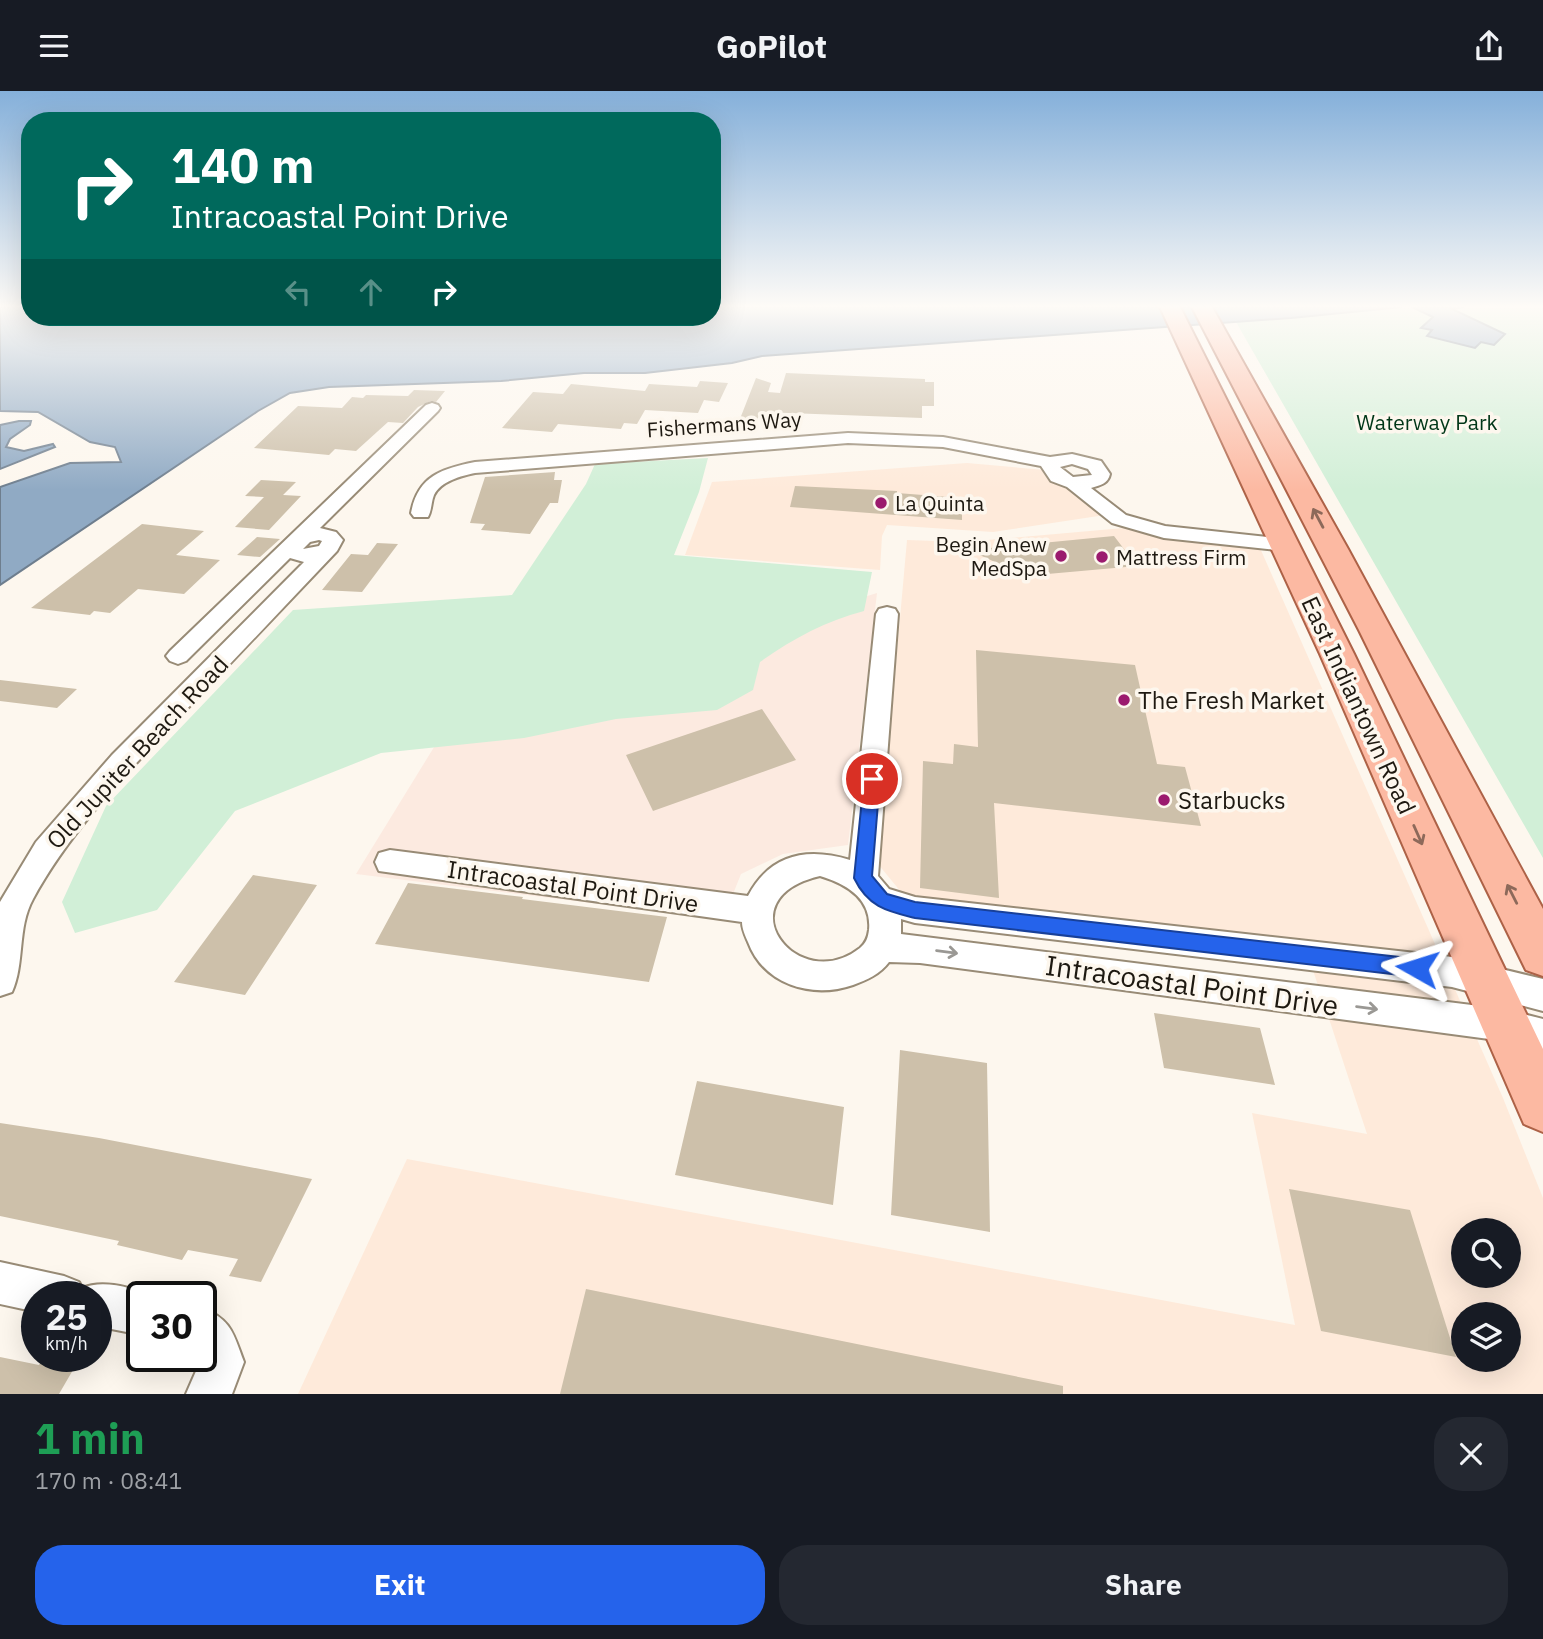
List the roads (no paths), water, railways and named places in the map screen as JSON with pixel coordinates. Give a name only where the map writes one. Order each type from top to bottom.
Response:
[{"type":"main road","name":"East Indiantown Road","points":[[1200,368],[1282,539],[1483,979],[1530,1019],[1543,1105]]},
{"type":"main road","name":"East Indiantown Road","points":[[1236,368],[1421,714],[1543,955]]},
{"type":"main road","points":[[1282,539],[1307,551],[1317,562],[1367,661],[1378,676],[1421,714]]},
{"type":"street","name":"Old Jupiter Beach Road","points":[[178,656],[432,408]]},
{"type":"street","name":"Fishermans Way","points":[[421,513],[425,493],[439,480],[473,467],[848,438],[943,442],[1052,463],[1064,459],[1088,462],[1100,470],[1100,478],[1096,481],[1134,513],[1282,539]]},
{"type":"street","points":[[1052,463],[1050,466],[1053,474],[1073,482],[1119,519],[1164,532],[1282,539]]},
{"type":"street","points":[[1073,482],[1096,481]]},
{"type":"street","name":"Old Jupiter Beach Road","points":[[0,982],[6,934],[16,900],[46,850],[121,762],[333,543],[327,535],[309,535],[294,544]]},
{"type":"street","points":[[872,889],[850,870],[820,863],[791,869],[768,885],[756,910],[756,924],[766,949],[783,964],[803,974],[834,976],[849,972],[869,960],[879,947],[886,923],[872,889],[887,614]]},
{"type":"street","name":"Intracoastal Point Drive","points":[[390,862],[756,910]]},
{"type":"street","name":"Intracoastal Point Drive","points":[[872,889],[915,910],[1452,972],[1483,979]]},
{"type":"street","name":"Intracoastal Point Drive","points":[[879,947],[933,950],[1530,1019]]},
{"type":"street","points":[[0,1283],[21,1288]]},
{"type":"street","points":[[209,1394],[222,1363],[217,1349]]},
{"type":"water","points":[[0,368],[690,368],[645,373],[584,373],[501,381],[329,387],[290,393],[258,411],[0,585],[0,487],[70,463],[121,462],[115,447],[90,442],[38,412],[0,411]]},
{"type":"water","points":[[31,421],[30,425],[10,439],[6,447],[24,451],[53,444],[55,447],[0,469],[0,425]]},
{"type":"place","name":"La Quinta","points":[[881,503]]},
{"type":"place","name":"Begin Anew MedSpa","points":[[1061,556]]},
{"type":"place","name":"Mattress Firm","points":[[1102,557]]},
{"type":"place","name":"The Fresh Market","points":[[1124,700]]},
{"type":"place","name":"Starbucks","points":[[1164,800]]},
{"type":"park label","name":"Waterway Park","points":[[1427,422]]}]
